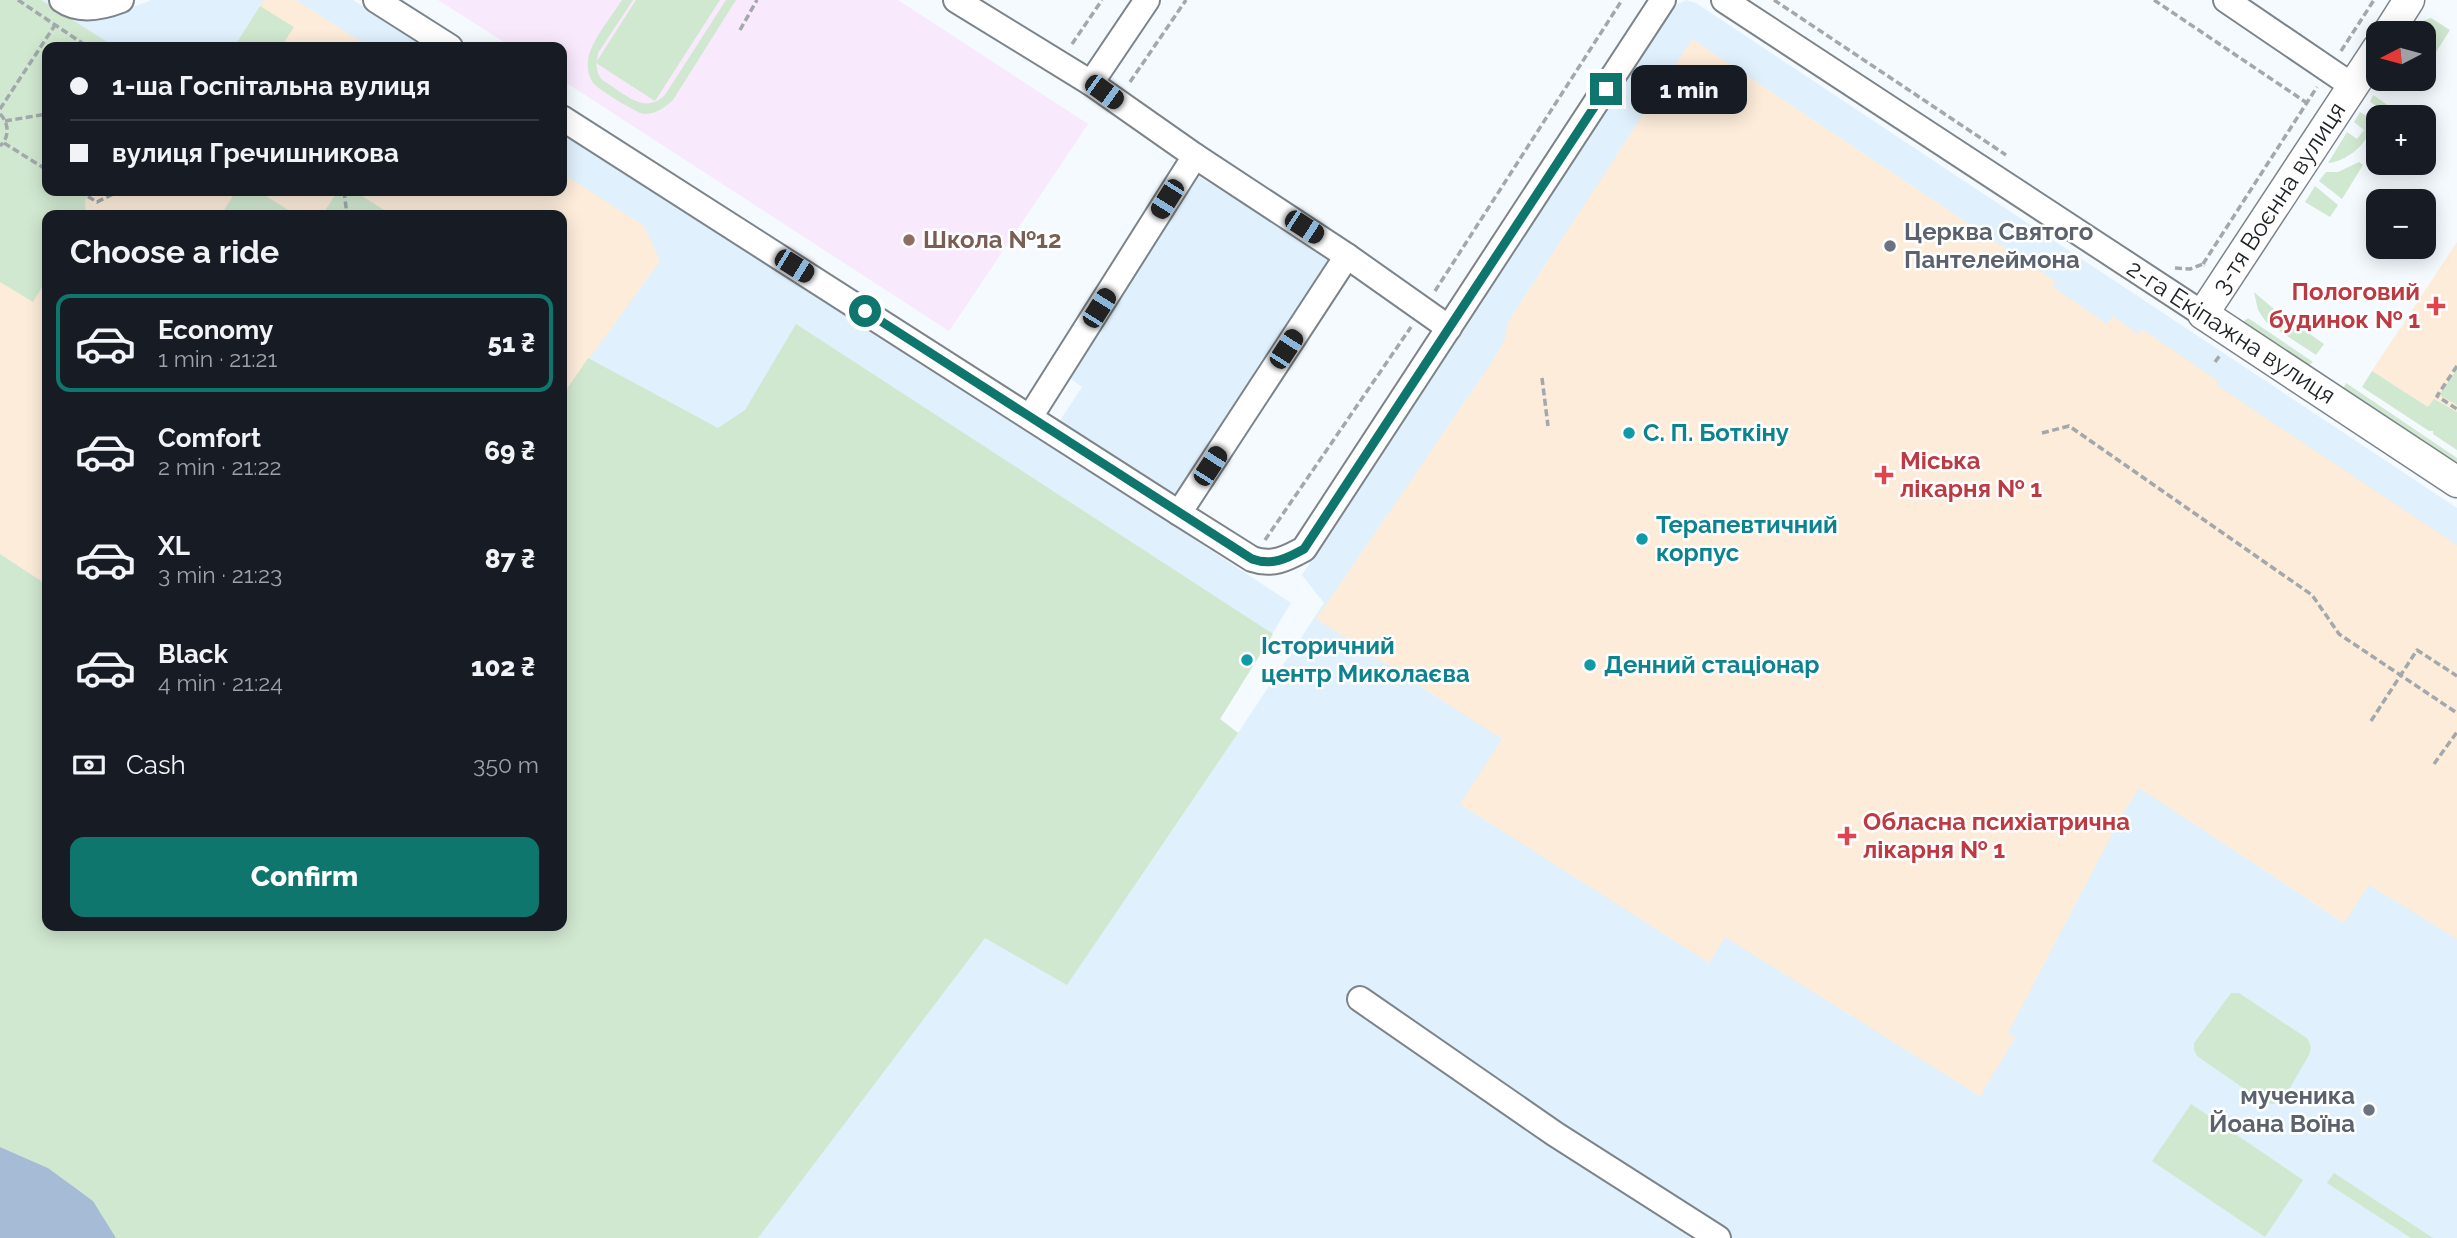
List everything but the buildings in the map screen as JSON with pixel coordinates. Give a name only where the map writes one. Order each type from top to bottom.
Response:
[{"type":"main road","points":[[2396,21],[2409,0]]},
{"type":"main road","name":"3-тя Воєнна вулиця","points":[[2203,314],[2214,272],[2366,68]]},
{"type":"main road","name":"2-га Екіпажна вулиця","points":[[2203,314],[2457,482]]},
{"type":"street","points":[[62,0],[92,8],[121,0]]},
{"type":"street","points":[[376,0],[442,42]]},
{"type":"street","points":[[956,0],[1091,83],[1450,328]]},
{"type":"street","points":[[1091,83],[1147,0]]},
{"type":"street","points":[[567,121],[1179,513],[1252,559],[1264,563],[1284,560],[1304,549],[1663,0]]},
{"type":"street","name":"2-га Екіпажна вулиця","points":[[1724,0],[2203,314]]},
{"type":"street","points":[[2226,0],[2354,87]]},
{"type":"street","points":[[1030,417],[1195,156]]},
{"type":"street","points":[[1179,513],[1347,256]]},
{"type":"street","points":[[1360,999],[1555,1134],[1718,1238]]},
{"type":"path","points":[[18,0],[80,42]]},
{"type":"path","points":[[740,30],[757,0]]},
{"type":"path","points":[[1059,63],[1101,0]]},
{"type":"path","points":[[1117,102],[1186,0]]},
{"type":"path","points":[[1252,559],[1423,309],[1622,0]]},
{"type":"path","points":[[1774,0],[2013,160]]},
{"type":"path","points":[[2154,0],[2307,103]]},
{"type":"path","points":[[2173,267],[2214,272],[2307,103],[2374,0]]},
{"type":"path","points":[[44,42],[55,25]]},
{"type":"path","points":[[42,45],[0,111],[7,135],[2,144],[42,167]]},
{"type":"path","points":[[5,121],[42,115]]},
{"type":"path","points":[[87,196],[97,202],[109,196]]},
{"type":"path","points":[[2457,366],[2437,396],[2457,409]]},
{"type":"path","points":[[1542,378],[1548,426]]},
{"type":"path","points":[[2042,433],[2069,426],[2312,596],[2339,634],[2457,713]]},
{"type":"path","points":[[2371,721],[2417,650],[2457,676]]},
{"type":"path","points":[[2434,764],[2457,732]]},
{"type":"shaded area","points":[[0,0],[48,0],[65,12],[113,15],[151,0],[353,0],[420,42],[42,42],[42,196],[567,196],[567,134],[816,291],[1291,603],[1220,719],[1238,733],[1324,603],[1302,575],[1666,10],[1686,0],[1696,3],[2457,508],[2457,1238],[116,1238],[48,1168],[0,1147]]},
{"type":"shaded area","points":[[0,0],[41,0],[107,42],[42,42],[42,196],[567,196],[567,176],[644,226],[660,261],[567,389],[567,210],[42,210],[42,582],[0,554]]},
{"type":"shaded area","points":[[264,0],[296,0],[361,42],[237,42]]},
{"type":"shaded area","name":"Школа №12","points":[[438,0],[898,0],[1088,124],[949,331],[567,83],[567,42],[504,42]]},
{"type":"shaded area","name":"Міська лікарня № 1","points":[[1692,39],[2056,282],[2053,287],[2107,324],[2112,316],[2138,334],[2142,329],[2218,381],[2216,384],[2252,409],[2457,545],[2457,939],[2369,885],[2344,923],[2139,788],[2122,815],[2008,1033],[2015,1038],[1980,1096],[1725,937],[1709,963],[1460,804],[1502,739],[1316,619],[1492,362],[1505,339],[1508,322]]},
{"type":"shaded area","points":[[1190,171],[1332,259],[1178,499],[1062,426],[1061,419],[1082,387],[1063,374]]},
{"type":"shaded area","name":"Пологовий будинок № 1","points":[[2457,242],[2457,426],[2372,371]]},
{"type":"green space","points":[[0,0],[41,0],[107,42],[42,42],[42,196],[88,196],[86,210],[42,210],[42,287],[33,302],[0,282]]},
{"type":"green space","points":[[622,0],[633,0],[598,53],[597,61],[636,0],[720,0],[655,101],[596,63],[602,80],[634,100],[649,103],[657,101],[665,95],[726,0],[736,0],[673,100],[652,113],[640,113],[617,100],[593,83],[589,72],[588,62],[592,47]]},
{"type":"green space","points":[[260,6],[294,27],[284,42],[237,42]]},
{"type":"green space","points":[[2436,21],[2450,30],[2436,52]]},
{"type":"green space","points":[[2373,95],[2388,105],[2375,105],[2370,102]]},
{"type":"green space","points":[[2360,112],[2366,116],[2364,142],[2347,157],[2328,163],[2347,132],[2357,139],[2364,130],[2354,122]]},
{"type":"green space","points":[[2359,162],[2363,165],[2342,199],[2319,181],[2326,172],[2338,172]]},
{"type":"green space","points":[[2315,186],[2338,205],[2330,217],[2305,202]]},
{"type":"green space","points":[[233,196],[266,196],[288,210],[224,210]]},
{"type":"green space","points":[[335,196],[362,196],[384,210],[325,210]]},
{"type":"green space","points":[[2254,292],[2324,344],[2316,355],[2266,322],[2258,310]]},
{"type":"green space","points":[[2248,318],[2313,362],[2306,367],[2240,324]]},
{"type":"green space","points":[[796,324],[1273,634],[1220,719],[1238,733],[1067,985],[985,938],[758,1238],[116,1238],[93,1201],[48,1168],[0,1147],[0,554],[42,582],[42,931],[567,931],[567,389],[588,358],[718,428],[745,410]]},
{"type":"green space","points":[[2457,369],[2457,405],[2439,395]]},
{"type":"green space","points":[[2372,371],[2428,407],[2434,399],[2457,412],[2457,450],[2433,434],[2433,431],[2429,431],[2362,387]]},
{"type":"green space","points":[[2346,383],[2457,458],[2457,466],[2342,391]]},
{"type":"green space","points":[[2231,993],[2239,993],[2308,1039],[2311,1048],[2309,1055],[2287,1093],[2274,1104],[2265,1103],[2197,1056],[2194,1050],[2194,1043]]},
{"type":"green space","points":[[2191,1104],[2303,1180],[2265,1237],[2152,1161]]},
{"type":"green space","points":[[2334,1173],[2433,1238],[2411,1238],[2327,1183]]},
{"type":"water","points":[[0,1147],[48,1168],[93,1201],[116,1238],[0,1238]]},
{"type":"place","name":"Школа №12","points":[[909,240]]},
{"type":"place","name":"Церква Святого Пантелеймона","points":[[1890,246]]},
{"type":"place","name":"Пологовий будинок № 1","points":[[2436,306]]},
{"type":"place","name":"С. П. Боткіну","points":[[1629,433]]},
{"type":"place","name":"Міська лікарня № 1","points":[[1884,475]]},
{"type":"place","name":"Терапевтичний корпус","points":[[1642,539]]},
{"type":"place","name":"Історичний центр Миколаєва","points":[[1247,660]]},
{"type":"place","name":"Денний стаціонар","points":[[1590,665]]},
{"type":"place","name":"Обласна психіатрична лікарня № 1","points":[[1847,836]]},
{"type":"place","name":"мученика Йоана Воїна","points":[[2369,1110]]},
{"type":"route","points":[[865,311],[1252,559],[1264,563],[1284,560],[1304,549],[1606,89]]}]
